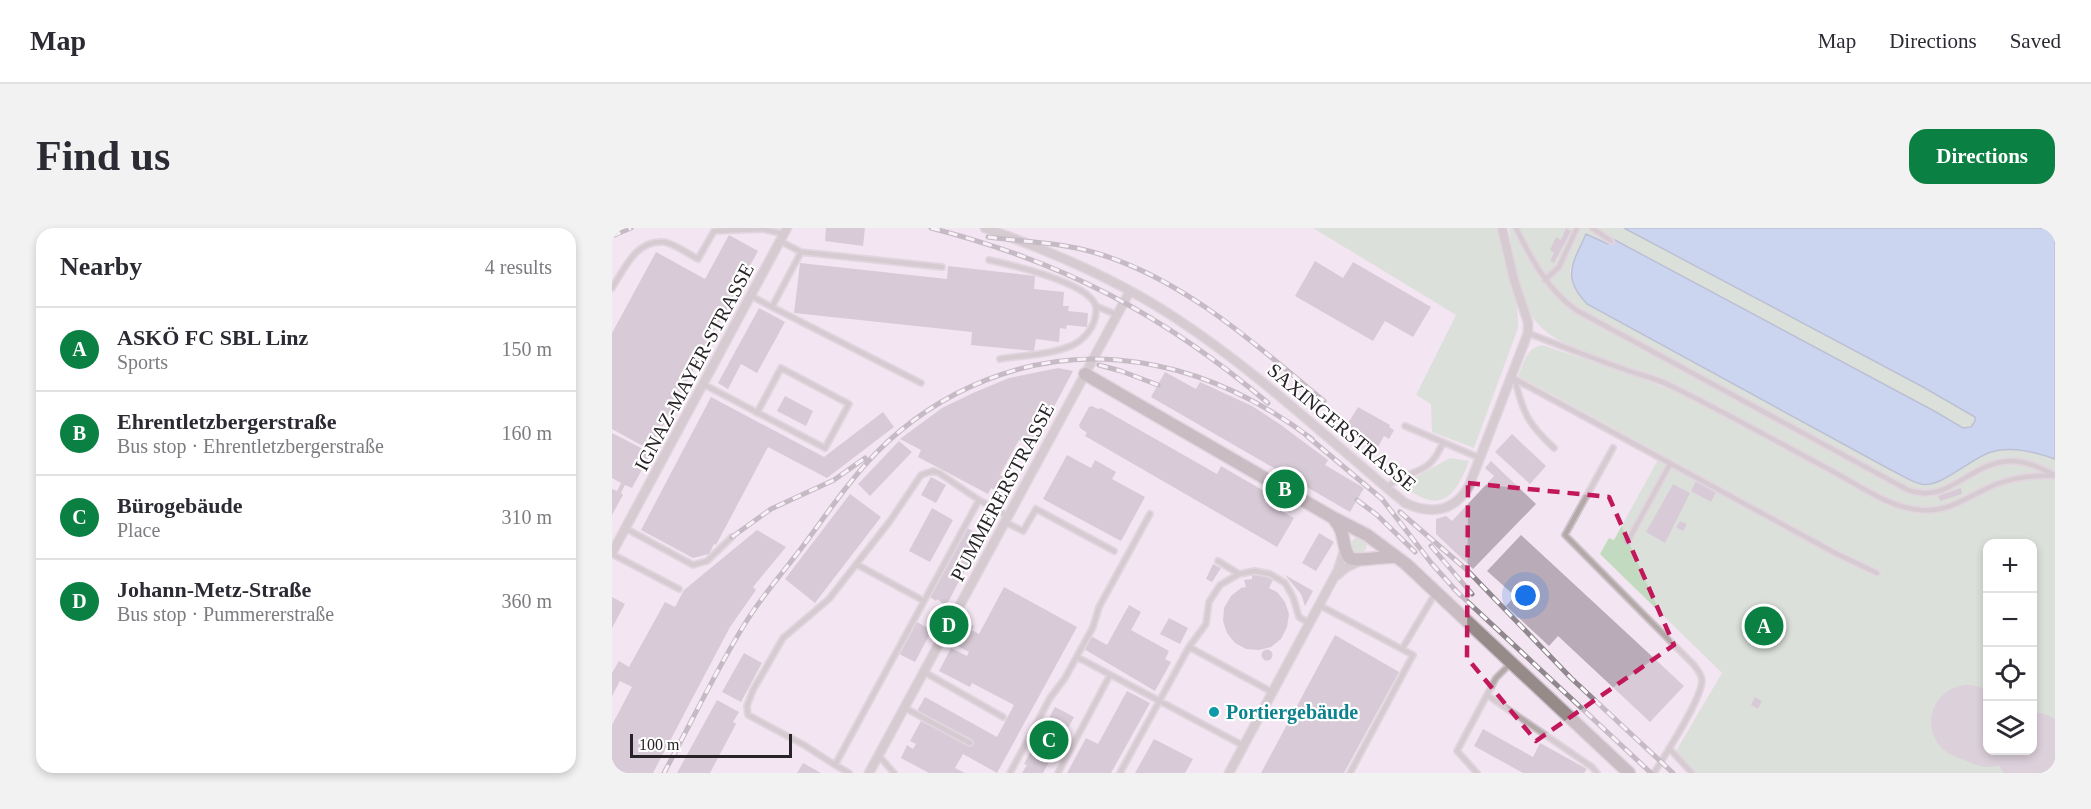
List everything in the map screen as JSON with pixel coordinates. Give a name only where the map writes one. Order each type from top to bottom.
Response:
[{"type":"street","name":"SAXINGERSTRASSE","points":[[985,228],[1055,254],[1130,291],[1173,316],[1233,359],[1413,507],[1427,511],[1441,510],[1456,502],[1465,492],[1513,378],[1528,333]]},
{"type":"street","points":[[1502,228],[1514,280],[1528,322],[1528,333]]},
{"type":"street","name":"IGNAZ-MAYER-STRASSE","points":[[612,553],[784,234]]},
{"type":"street","name":"PUMMERERSTRASSE","points":[[870,773],[1130,291]]},
{"type":"street","points":[[1085,374],[1365,534],[1397,557],[1629,773]]},
{"type":"street","points":[[1332,517],[1341,529],[1350,558],[1363,560]]},
{"type":"street","points":[[1229,773],[1334,579],[1345,545],[1353,533],[1365,534],[1372,541],[1373,549],[1363,560]]},
{"type":"street","points":[[1334,579],[1347,567],[1363,560],[1380,556],[1397,557]]},
{"type":"lane","points":[[612,288],[636,252],[648,244],[665,241],[698,259],[714,231],[763,228],[784,234],[801,252],[942,267]]},
{"type":"lane","points":[[1516,228],[1545,280],[1558,296],[1576,310],[1908,490],[1923,494],[1939,492],[1976,470],[1988,465],[2012,461],[2029,464],[2055,476]]},
{"type":"lane","points":[[1545,280],[1559,267],[1577,228]]},
{"type":"lane","points":[[1592,228],[1611,241]]},
{"type":"lane","points":[[772,307],[801,252]]},
{"type":"lane","points":[[989,260],[1040,273],[1084,294],[1092,299],[1096,306],[1092,328],[1074,345],[1000,359]]},
{"type":"lane","points":[[750,296],[921,383]]},
{"type":"lane","points":[[1096,306],[1117,315]]},
{"type":"lane","points":[[1528,333],[1662,381],[1867,490],[1905,507],[1936,510],[1958,504],[2008,480],[2031,476],[2055,476]]},
{"type":"lane","points":[[703,384],[757,413],[825,448],[849,404],[781,368],[757,413]]},
{"type":"lane","points":[[1513,378],[1526,416],[1554,448]]},
{"type":"lane","points":[[1513,378],[1837,554],[1877,573]]},
{"type":"lane","points":[[1405,426],[1480,458]]},
{"type":"lane","points":[[1387,487],[1398,478],[1431,464],[1437,457],[1443,442]]},
{"type":"lane","points":[[1613,448],[1565,535],[1699,671],[1702,677],[1695,701],[1654,773]]},
{"type":"lane","points":[[1628,540],[1670,464]]},
{"type":"lane","points":[[849,773],[804,745],[748,715],[747,710],[753,690],[783,638],[822,606],[890,521],[917,479],[926,472],[939,473],[1023,531],[1036,509],[1114,551]]},
{"type":"lane","points":[[835,765],[979,500]]},
{"type":"lane","points":[[1010,773],[1050,698],[1077,657],[1093,627],[1099,608],[1150,514]]},
{"type":"lane","points":[[625,528],[693,565],[707,561],[732,537]]},
{"type":"lane","points":[[612,553],[679,589]]},
{"type":"lane","points":[[1218,561],[1239,574]]},
{"type":"lane","points":[[856,564],[924,601]]},
{"type":"lane","points":[[1120,773],[1190,647],[1206,624],[1209,602],[1228,578],[1255,571],[1270,574],[1281,580],[1293,597],[1299,617],[1310,623]]},
{"type":"lane","points":[[1402,649],[1436,592]]},
{"type":"lane","points":[[1319,605],[1413,656],[1350,773]]},
{"type":"lane","points":[[1190,647],[1272,692]]},
{"type":"lane","points":[[1077,657],[1244,746]]},
{"type":"lane","points":[[1478,773],[1457,751],[1496,678],[1511,663]]},
{"type":"lane","points":[[924,672],[1003,717]]},
{"type":"lane","points":[[1058,773],[1110,675]]},
{"type":"lane","points":[[1487,695],[1592,767],[1597,773]]},
{"type":"lane","points":[[904,708],[970,742]]},
{"type":"lane","points":[[1669,748],[1692,773]]},
{"type":"lane","points":[[879,756],[894,773]]},
{"type":"highlighted area","points":[[1468,483],[1609,497],[1674,645],[1536,741],[1467,658]]},
{"type":"green space","points":[[1313,228],[1498,228],[1514,290],[1518,328],[1474,448],[1432,432],[1431,404],[1416,395],[1456,315]]},
{"type":"green space","points":[[1509,228],[1624,228],[1972,414],[1975,417],[1973,424],[1967,429],[1963,428],[1613,239],[1608,244],[1586,234],[1570,270],[1576,288],[1587,304],[1918,483],[1936,482],[1982,456],[1998,450],[2023,451],[2055,459],[2055,773],[1689,773],[1673,756],[1722,673],[1600,554],[1609,538],[1614,540],[1661,454],[1518,376],[1532,349],[1542,345],[1645,379],[1673,391],[1671,382],[1587,353],[1570,346],[1544,330],[1529,312],[1515,274]]},
{"type":"green space","points":[[1450,458],[1469,461],[1457,487],[1450,495],[1442,499],[1433,501],[1424,498],[1400,483],[1412,479]]},
{"type":"green space","points":[[1359,537],[1367,545],[1359,553],[1351,545]]},
{"type":"water","points":[[1624,228],[2055,228],[2055,459],[2023,451],[1999,450],[1983,455],[1937,482],[1921,484],[1913,482],[1587,304],[1574,286],[1572,278],[1574,262],[1586,234],[1608,244],[1613,239],[1963,428],[1971,427],[1975,417]]},
{"type":"building","points":[[826,228],[865,228],[863,246],[825,241]]},
{"type":"building","points":[[1566,228],[1571,231],[1554,263],[1550,261],[1554,253],[1550,250],[1556,237],[1561,240]]},
{"type":"building","points":[[729,235],[758,251],[650,450],[612,429],[612,333],[656,252],[705,279]]},
{"type":"building","points":[[1315,261],[1343,278],[1353,262],[1431,307],[1413,337],[1385,321],[1373,341],[1295,296]]},
{"type":"building","points":[[800,263],[947,279],[948,266],[1035,276],[1034,289],[1064,292],[1063,306],[1069,306],[1068,311],[1088,313],[1087,327],[1067,325],[1066,329],[1060,328],[1059,342],[1036,339],[1034,351],[971,345],[972,332],[794,313]]},
{"type":"building","points":[[759,308],[785,322],[757,373],[741,364],[728,389],[718,383]]},
{"type":"building","points":[[1058,368],[1073,371],[1032,448],[1019,440],[1000,475],[1009,480],[1001,494],[991,488],[988,494],[918,457],[921,450],[900,439],[942,408],[973,393],[1009,378]]},
{"type":"building","points":[[1165,372],[1196,389],[1200,382],[1252,406],[1328,460],[1325,465],[1364,488],[1350,512],[1151,397]]},
{"type":"building","points":[[785,396],[813,411],[806,426],[777,411]]},
{"type":"building","points":[[711,397],[824,457],[883,412],[894,427],[827,478],[768,447],[716,545],[714,544],[709,554],[693,558],[641,530]]},
{"type":"building","points":[[1089,407],[1101,408],[1217,474],[1221,466],[1269,494],[1265,502],[1294,518],[1277,547],[1085,436],[1087,433],[1079,425]]},
{"type":"building","points":[[1358,407],[1390,425],[1389,427],[1394,430],[1389,439],[1384,436],[1378,447],[1345,428]]},
{"type":"building","points":[[612,433],[651,453],[632,488],[625,485],[621,493],[623,495],[612,515],[612,489],[617,491],[621,483],[612,478]]},
{"type":"building","points":[[1512,434],[1546,466],[1530,484],[1495,452]]},
{"type":"building","points":[[899,441],[912,452],[870,496],[858,484]]},
{"type":"building","points":[[1067,455],[1091,468],[1095,460],[1116,472],[1112,479],[1145,497],[1121,541],[1043,499]]},
{"type":"building","points":[[1491,461],[1536,504],[1473,569],[1436,534],[1436,519],[1446,516],[1452,521],[1494,476],[1485,468]]},
{"type":"building","points":[[931,477],[946,485],[936,503],[921,495]]},
{"type":"building","points":[[1696,481],[1716,492],[1711,502],[1691,491]]},
{"type":"building","points":[[1673,484],[1690,493],[1665,543],[1646,532]]},
{"type":"building","points":[[1961,488],[1962,494],[1940,501],[1938,496]]},
{"type":"building","points":[[850,494],[881,517],[815,603],[785,579]]},
{"type":"building","points":[[932,508],[953,520],[930,562],[909,551]]},
{"type":"building","points":[[1680,521],[1687,524],[1683,531],[1676,527]]},
{"type":"building","points":[[967,528],[983,536],[946,606],[930,597]]},
{"type":"building","points":[[757,530],[786,547],[753,587],[756,590],[730,627],[653,773],[619,773],[612,769],[612,725],[632,687],[620,681],[612,696],[612,673],[619,661],[629,667],[665,602],[675,607],[684,590]]},
{"type":"building","points":[[1319,533],[1334,542],[1316,571],[1302,563]]},
{"type":"building","points":[[1521,535],[1684,686],[1650,722],[1558,636],[1549,646],[1506,606],[1515,596],[1487,571]]},
{"type":"building","points":[[1213,564],[1221,568],[1212,582],[1206,579]]},
{"type":"building","points":[[1252,575],[1265,576],[1273,580],[1269,588],[1277,592],[1285,602],[1289,614],[1287,627],[1281,639],[1271,647],[1259,650],[1246,649],[1235,643],[1227,633],[1223,621],[1224,608],[1231,596],[1246,587],[1244,580],[1252,579]]},
{"type":"building","points":[[1285,575],[1313,591],[1305,606],[1301,594]]},
{"type":"building","points":[[1004,587],[1077,627],[997,773],[963,754],[955,768],[965,773],[929,773],[901,758],[907,745],[913,749],[916,744],[910,741],[921,721],[970,746],[973,740],[917,711],[925,697],[997,737],[1014,705],[972,683],[970,687],[939,671],[951,648],[967,656],[969,652],[954,644],[967,622],[974,626],[972,630],[979,634]]},
{"type":"building","points":[[612,597],[625,604],[612,628]]},
{"type":"building","points":[[1129,605],[1141,612],[1131,630],[1169,651],[1165,659],[1171,662],[1155,691],[1084,649],[1091,636],[1107,645]]},
{"type":"building","points":[[1169,618],[1188,628],[1180,644],[1160,634]]},
{"type":"building","points":[[917,622],[932,630],[915,662],[899,654]]},
{"type":"building","points":[[1335,635],[1399,672],[1344,773],[1261,773]]},
{"type":"building","points":[[1267,649],[1273,655],[1267,661],[1261,655]]},
{"type":"building","points":[[744,653],[762,663],[741,702],[722,692]]},
{"type":"building","points":[[1127,691],[1150,703],[1111,773],[1067,773],[1086,738],[1098,744]]},
{"type":"building","points":[[1755,697],[1762,701],[1758,709],[1751,705]]},
{"type":"building","points":[[717,700],[739,712],[733,722],[736,724],[710,773],[677,773]]},
{"type":"building","name":"Portiergebäude","points":[[1213,705],[1220,709],[1214,719],[1207,715]]},
{"type":"building","points":[[1055,707],[1074,717],[1043,773],[1022,773],[1027,765],[1024,764]]},
{"type":"building","points":[[1483,729],[1533,757],[1540,743],[1587,769],[1584,773],[1523,773],[1474,746]]},
{"type":"building","points":[[1154,739],[1193,759],[1185,773],[1135,773]]},
{"type":"building","points":[[803,763],[821,773],[797,773]]},
{"type":"runway","points":[[1968,722],[1983,728]]},
{"type":"runway","points":[[2037,751],[2055,758]]},
{"type":"railway","points":[[612,236],[631,228]]},
{"type":"railway","points":[[931,228],[1025,257],[1110,295],[1190,343],[1268,403]]},
{"type":"railway","points":[[988,237],[1083,249],[1128,264],[1159,279],[1217,315],[1324,401]]},
{"type":"railway","points":[[664,773],[746,622],[840,496],[876,453],[901,431],[927,411],[956,394],[1018,369],[1051,362],[1084,359],[1144,363],[1196,376],[1220,386],[1268,409],[1312,439]]},
{"type":"railway","points":[[1099,365],[1158,385]]},
{"type":"railway","points":[[1307,436],[1382,499],[1432,564],[1460,595]]},
{"type":"railway","points":[[732,537],[771,509],[834,480],[865,458]]},
{"type":"railway","points":[[1357,500],[1377,515],[1415,552]]},
{"type":"railway","points":[[1400,512],[1467,570],[1571,678],[1673,773]]},
{"type":"railway","points":[[1431,546],[1472,594]]},
{"type":"railway","points":[[1454,589],[1651,773]]},
{"type":"place","name":"Ehrentletzbergerstraße","points":[[1285,489]]},
{"type":"place","name":"Johann-Metz-Straße","points":[[949,625]]},
{"type":"place","name":"ASKÖ FC SBL Linz","points":[[1764,626]]},
{"type":"place","name":"Portiergebäude","points":[[1214,712]]},
{"type":"place","name":"Bürogebäude","points":[[1049,740]]}]
